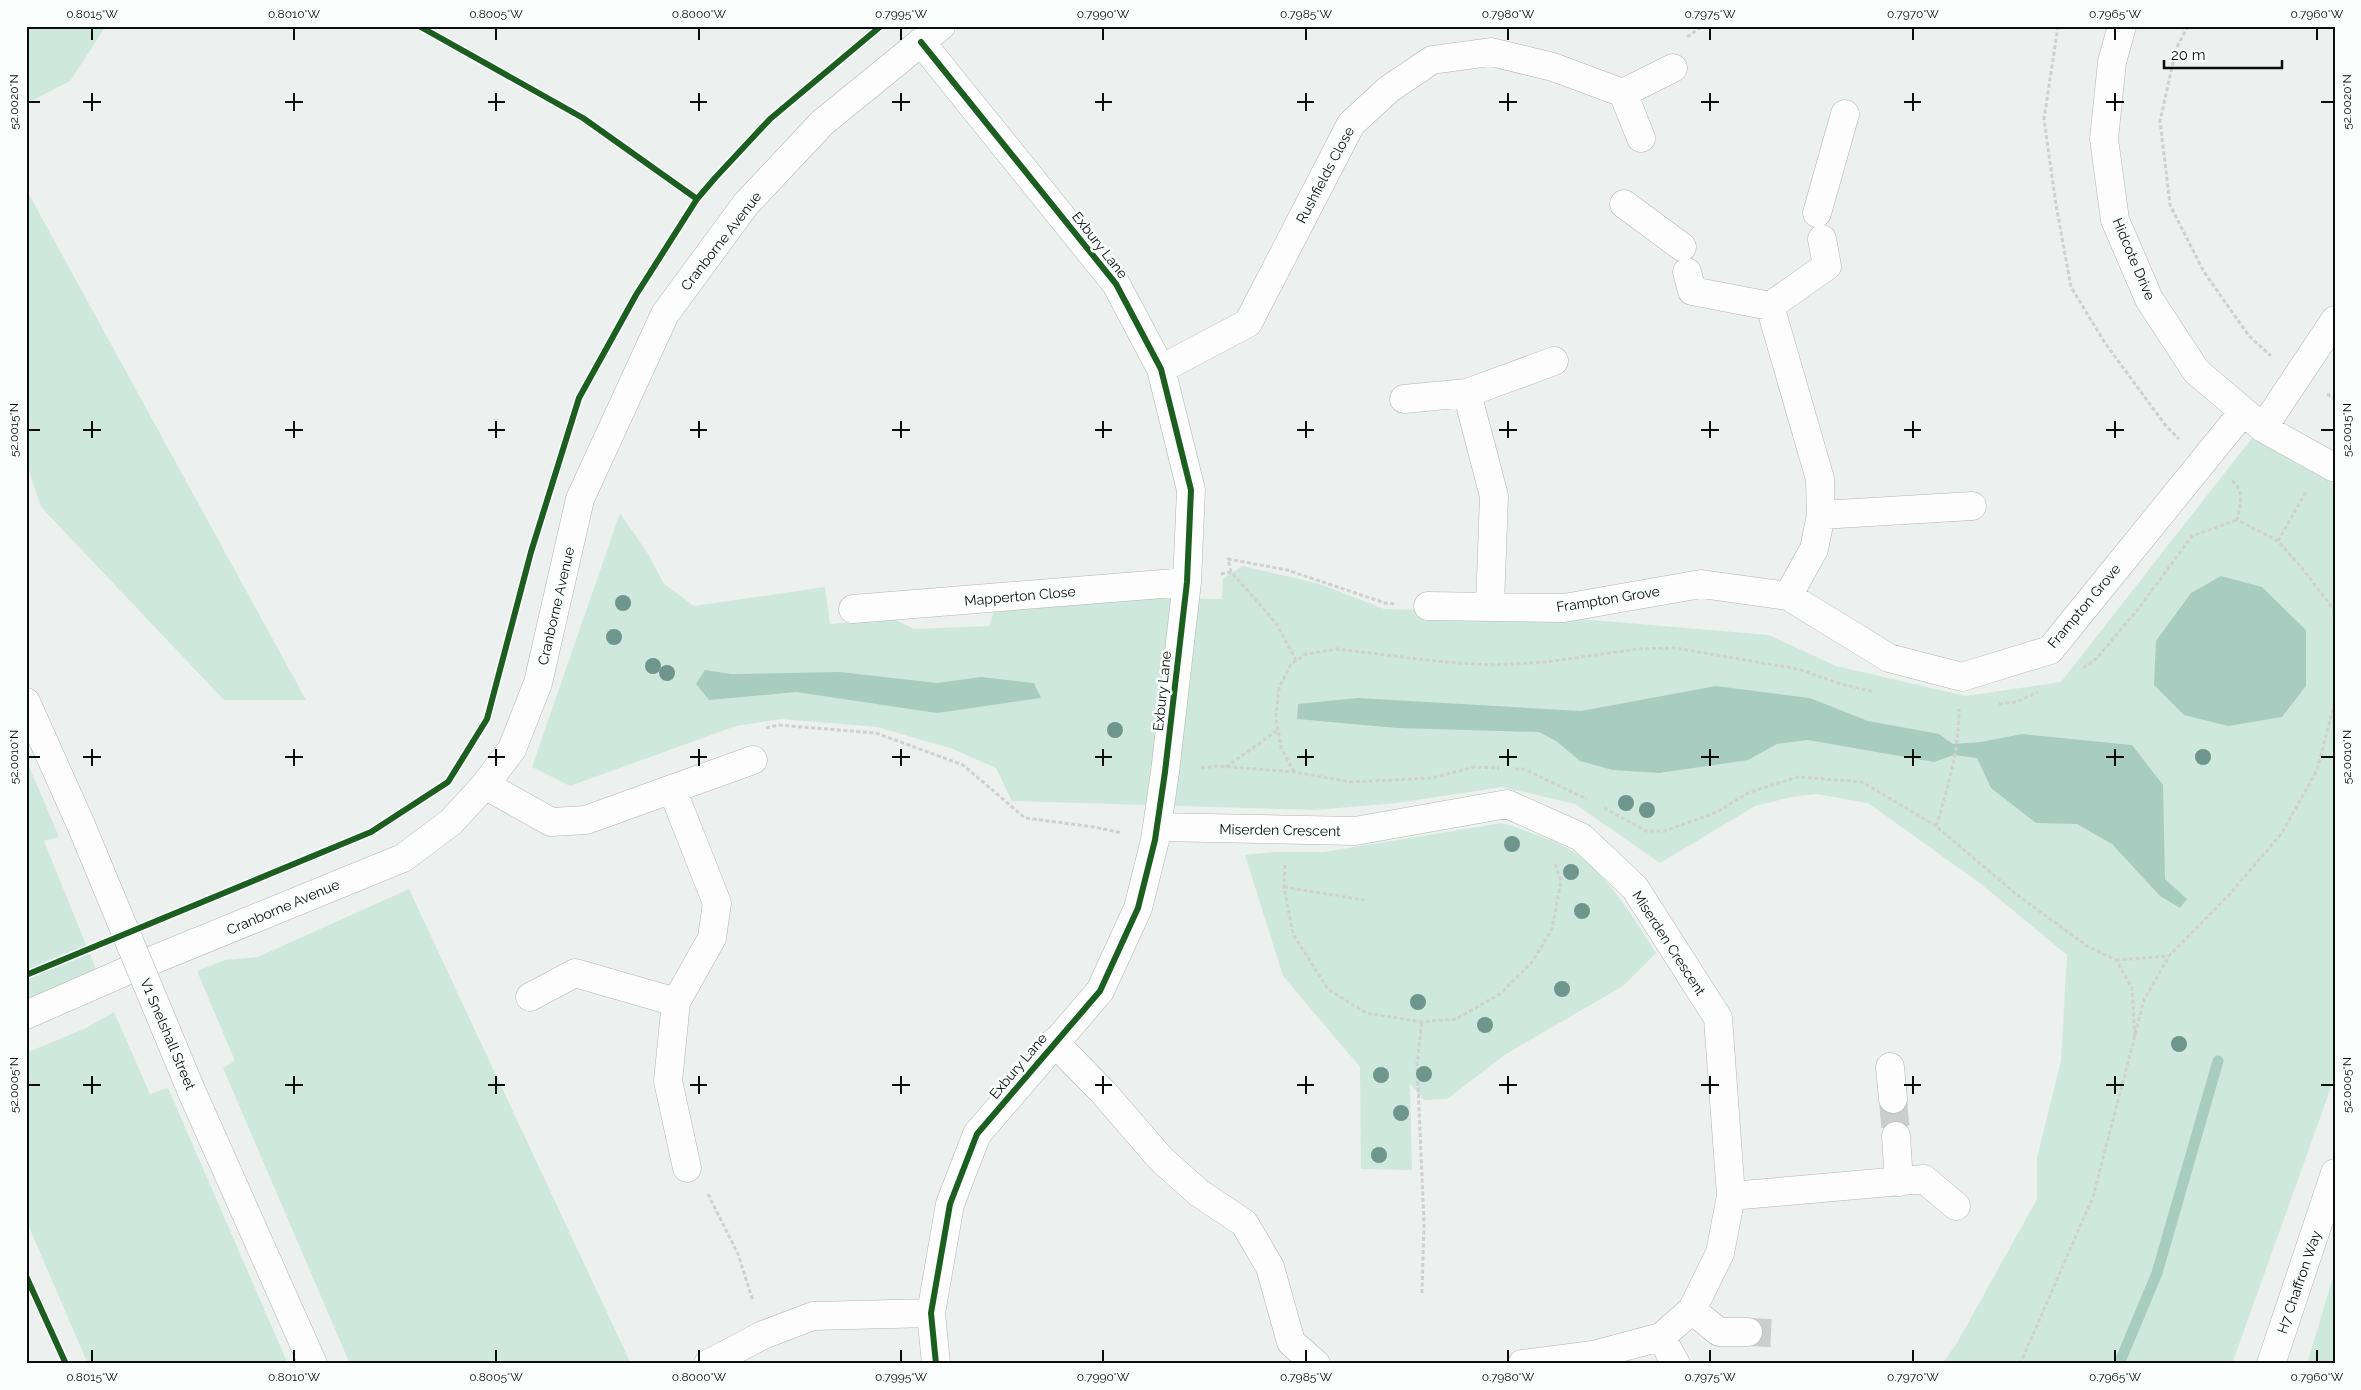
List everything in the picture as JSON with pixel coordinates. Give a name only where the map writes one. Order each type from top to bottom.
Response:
[{"type":"street","name":"Hidcote Drive","points":[[2122,26],[2112,62],[2104,139],[2115,220],[2149,299],[2196,371],[2253,420],[2335,468]]},
{"type":"street","name":"Exbury Lane","points":[[931,34],[1116,284],[1161,368],[1191,490],[1187,582],[1165,772],[1156,833],[1138,908],[1100,991],[1054,1042],[977,1134],[950,1204],[931,1313],[936,1364]]},
{"type":"street","name":"Cranborne Avenue","points":[[26,1015],[132,969],[402,858],[451,822],[486,785],[512,749],[538,682],[580,499],[665,314],[746,204],[822,123],[931,34]]},
{"type":"street","name":"Rushfields Close","points":[[1161,368],[1248,323],[1351,124],[1389,89],[1432,60],[1491,52],[1553,67],[1623,93]]},
{"type":"street","points":[[1641,138],[1623,93],[1673,68]]},
{"type":"street","points":[[1817,212],[1845,114]]},
{"type":"street","points":[[1624,204],[1684,259],[1692,290],[1770,306],[1827,266],[1822,239]]},
{"type":"street","points":[[1770,306],[1820,479],[1821,515],[1814,549],[1788,596]]},
{"type":"street","name":"Frampton Grove","points":[[1428,606],[1564,608],[1701,584],[1788,596],[1889,658],[1962,677],[2050,650],[2253,420],[2296,379],[2335,320]]},
{"type":"street","points":[[1404,399],[1467,394],[1554,361]]},
{"type":"street","points":[[1467,394],[1494,496],[1490,606]]},
{"type":"street","points":[[1821,515],[1972,506]]},
{"type":"street","name":"Mapperton Close","points":[[853,609],[1187,582]]},
{"type":"street","name":"V1 Snelshall Street","points":[[26,702],[81,825],[191,1090],[313,1364]]},
{"type":"street","points":[[486,785],[551,822],[586,820],[752,760]]},
{"type":"street","points":[[672,789],[716,904],[712,938],[676,1002],[668,1081],[687,1168]]},
{"type":"street","name":"Miserden Crescent","points":[[1156,833],[1286,829],[1355,831],[1507,804],[1581,837],[1635,888],[1718,1018],[1731,1196],[1720,1253],[1692,1310],[1661,1337],[1593,1355],[1530,1363]]},
{"type":"street","points":[[530,997],[575,973],[676,1002]]},
{"type":"street","points":[[1054,1042],[1102,1092],[1161,1159],[1199,1193],[1244,1223],[1270,1267],[1291,1342],[1316,1364]]},
{"type":"street","points":[[1890,1067],[1893,1100]]},
{"type":"street","points":[[1896,1136],[1899,1182]]},
{"type":"street","name":"H7 Chaffron Way","points":[[2271,1364],[2335,1172]]},
{"type":"street","points":[[1731,1196],[1924,1180],[1956,1206]]},
{"type":"street","points":[[1692,1310],[1719,1332],[1748,1332]]},
{"type":"street","points":[[708,1364],[764,1335],[813,1316],[931,1313]]},
{"type":"street","points":[[1661,1337],[1676,1364]]},
{"type":"path","points":[[2188,26],[2176,49],[2160,121],[2170,205],[2204,272],[2249,336],[2296,379],[2335,398]]},
{"type":"path","points":[[2082,668],[2098,658],[2139,608],[2192,536],[2237,520]]},
{"type":"path","points":[[1296,660],[1276,623],[1231,572],[1228,559],[1287,570],[1385,603],[1428,608],[1428,606]]},
{"type":"path","points":[[1187,582],[1231,572]]},
{"type":"path","points":[[1294,772],[1281,748],[1276,717],[1278,688],[1296,660],[1306,654],[1337,649],[1444,662],[1492,665],[1546,662],[1638,649],[1675,648],[1798,670],[1841,684],[1878,693]]},
{"type":"path","points":[[1992,705],[2016,702],[2041,691]]},
{"type":"path","points":[[2020,1364],[2093,1197],[2136,1039],[2144,1000],[2169,956],[2228,895],[2282,833],[2317,770],[2335,702]]},
{"type":"path","points":[[1950,707],[1967,707]]},
{"type":"path","points":[[1936,826],[1951,775],[1959,728],[1959,708]]},
{"type":"path","points":[[760,729],[778,725],[876,733],[963,765],[1025,818],[1156,833]]},
{"type":"path","points":[[1226,767],[1278,730]]},
{"type":"path","points":[[1165,772],[1226,767],[1294,772],[1351,782],[1432,778],[1474,767],[1504,768]]},
{"type":"path","points":[[1514,769],[1524,769],[1589,800]]},
{"type":"path","points":[[1598,805],[1646,831],[1665,831],[1717,812],[1750,792],[1798,777],[1862,782],[1936,826],[2024,900],[2087,946],[2116,960],[2169,956]]},
{"type":"path","points":[[1286,829],[1284,887],[1294,934],[1328,989],[1366,1013],[1422,1022],[1456,1019],[1500,994],[1532,962],[1552,929],[1560,880],[1544,820]]},
{"type":"path","points":[[1284,887],[1364,900]]},
{"type":"path","points":[[2116,960],[2132,988],[2136,1039]]},
{"type":"path","points":[[1422,1022],[1417,1063],[1424,1223],[1422,1293]]},
{"type":"path","points":[[687,1168],[712,1199],[738,1254],[764,1335]]},
{"type":"shaded area","points":[[26,26],[106,26],[70,81],[29,102],[26,97]]},
{"type":"shaded area","points":[[26,189],[306,700],[224,700],[41,507],[26,462]]},
{"type":"shaded area","points":[[2252,438],[2335,485],[2335,1076],[2232,1364],[1942,1364],[1957,1343],[2037,1199],[2037,1158],[2061,1061],[2067,955],[1981,884],[1868,803],[1817,794],[1791,797],[1755,806],[1660,863],[1575,804],[1502,787],[1397,803],[1315,810],[1012,801],[996,768],[953,749],[877,727],[781,719],[736,726],[570,786],[532,767],[620,513],[648,554],[664,584],[694,606],[825,587],[830,624],[892,618],[914,629],[989,626],[994,611],[1122,598],[1222,599],[1223,578],[1243,566],[1320,584],[1384,609],[1497,612],[1769,635],[1836,666],[1966,696],[2061,682]]},
{"type":"shaded area","points":[[2221,576],[2262,587],[2306,630],[2306,686],[2282,717],[2228,726],[2184,715],[2154,685],[2156,641],[2191,593]]},
{"type":"shaded area","points":[[705,670],[731,674],[840,672],[937,683],[981,677],[1034,683],[1041,698],[937,713],[796,692],[709,700],[696,684]]},
{"type":"shaded area","points":[[1716,686],[1810,698],[1868,721],[1939,734],[1953,744],[1981,742],[2022,734],[2132,745],[2163,785],[2165,879],[2187,899],[2180,908],[2160,896],[2112,844],[2077,824],[2036,823],[1991,788],[1977,758],[1954,755],[1934,762],[1808,740],[1777,744],[1748,760],[1659,773],[1613,770],[1580,761],[1556,741],[1539,732],[1397,728],[1297,719],[1298,704],[1358,698],[1581,711]]},
{"type":"shaded area","points":[[26,759],[59,837],[44,841],[97,972],[26,1004]]},
{"type":"shaded area","points":[[1502,823],[1557,843],[1586,861],[1615,893],[1656,953],[1623,986],[1506,1054],[1447,1099],[1424,1100],[1410,1084],[1412,1170],[1361,1169],[1360,1067],[1283,976],[1245,855],[1274,852],[1324,852]]},
{"type":"shaded area","points":[[409,889],[631,1364],[350,1364],[223,1068],[235,1061],[197,971],[225,960],[258,957]]},
{"type":"shaded area","points":[[114,1012],[150,1094],[168,1088],[288,1364],[88,1364],[26,1220],[26,1053],[86,1028]]},
{"type":"shaded area","points":[[2335,1271],[2335,1364],[2307,1364]]},
{"type":"waterway","points":[[2119,1364],[2157,1273],[2218,1061]]},
{"type":"tunnel","points":[[1893,1099],[1896,1136]]},
{"type":"tunnel","points":[[1748,1332],[1771,1333]]},
{"type":"cycle path","points":[[419,26],[583,118],[697,199]]},
{"type":"cycle path","points":[[26,975],[371,832],[448,782],[487,719],[531,552],[579,398],[636,295],[697,199],[715,178],[770,119],[881,26]]},
{"type":"cycle path","points":[[921,42],[1116,284],[1161,369],[1191,490],[1187,582],[1165,772],[1155,840],[1138,908],[1100,991],[977,1134],[950,1204],[931,1313],[936,1364]]},
{"type":"cycle path","points":[[26,1276],[66,1364]]}]
